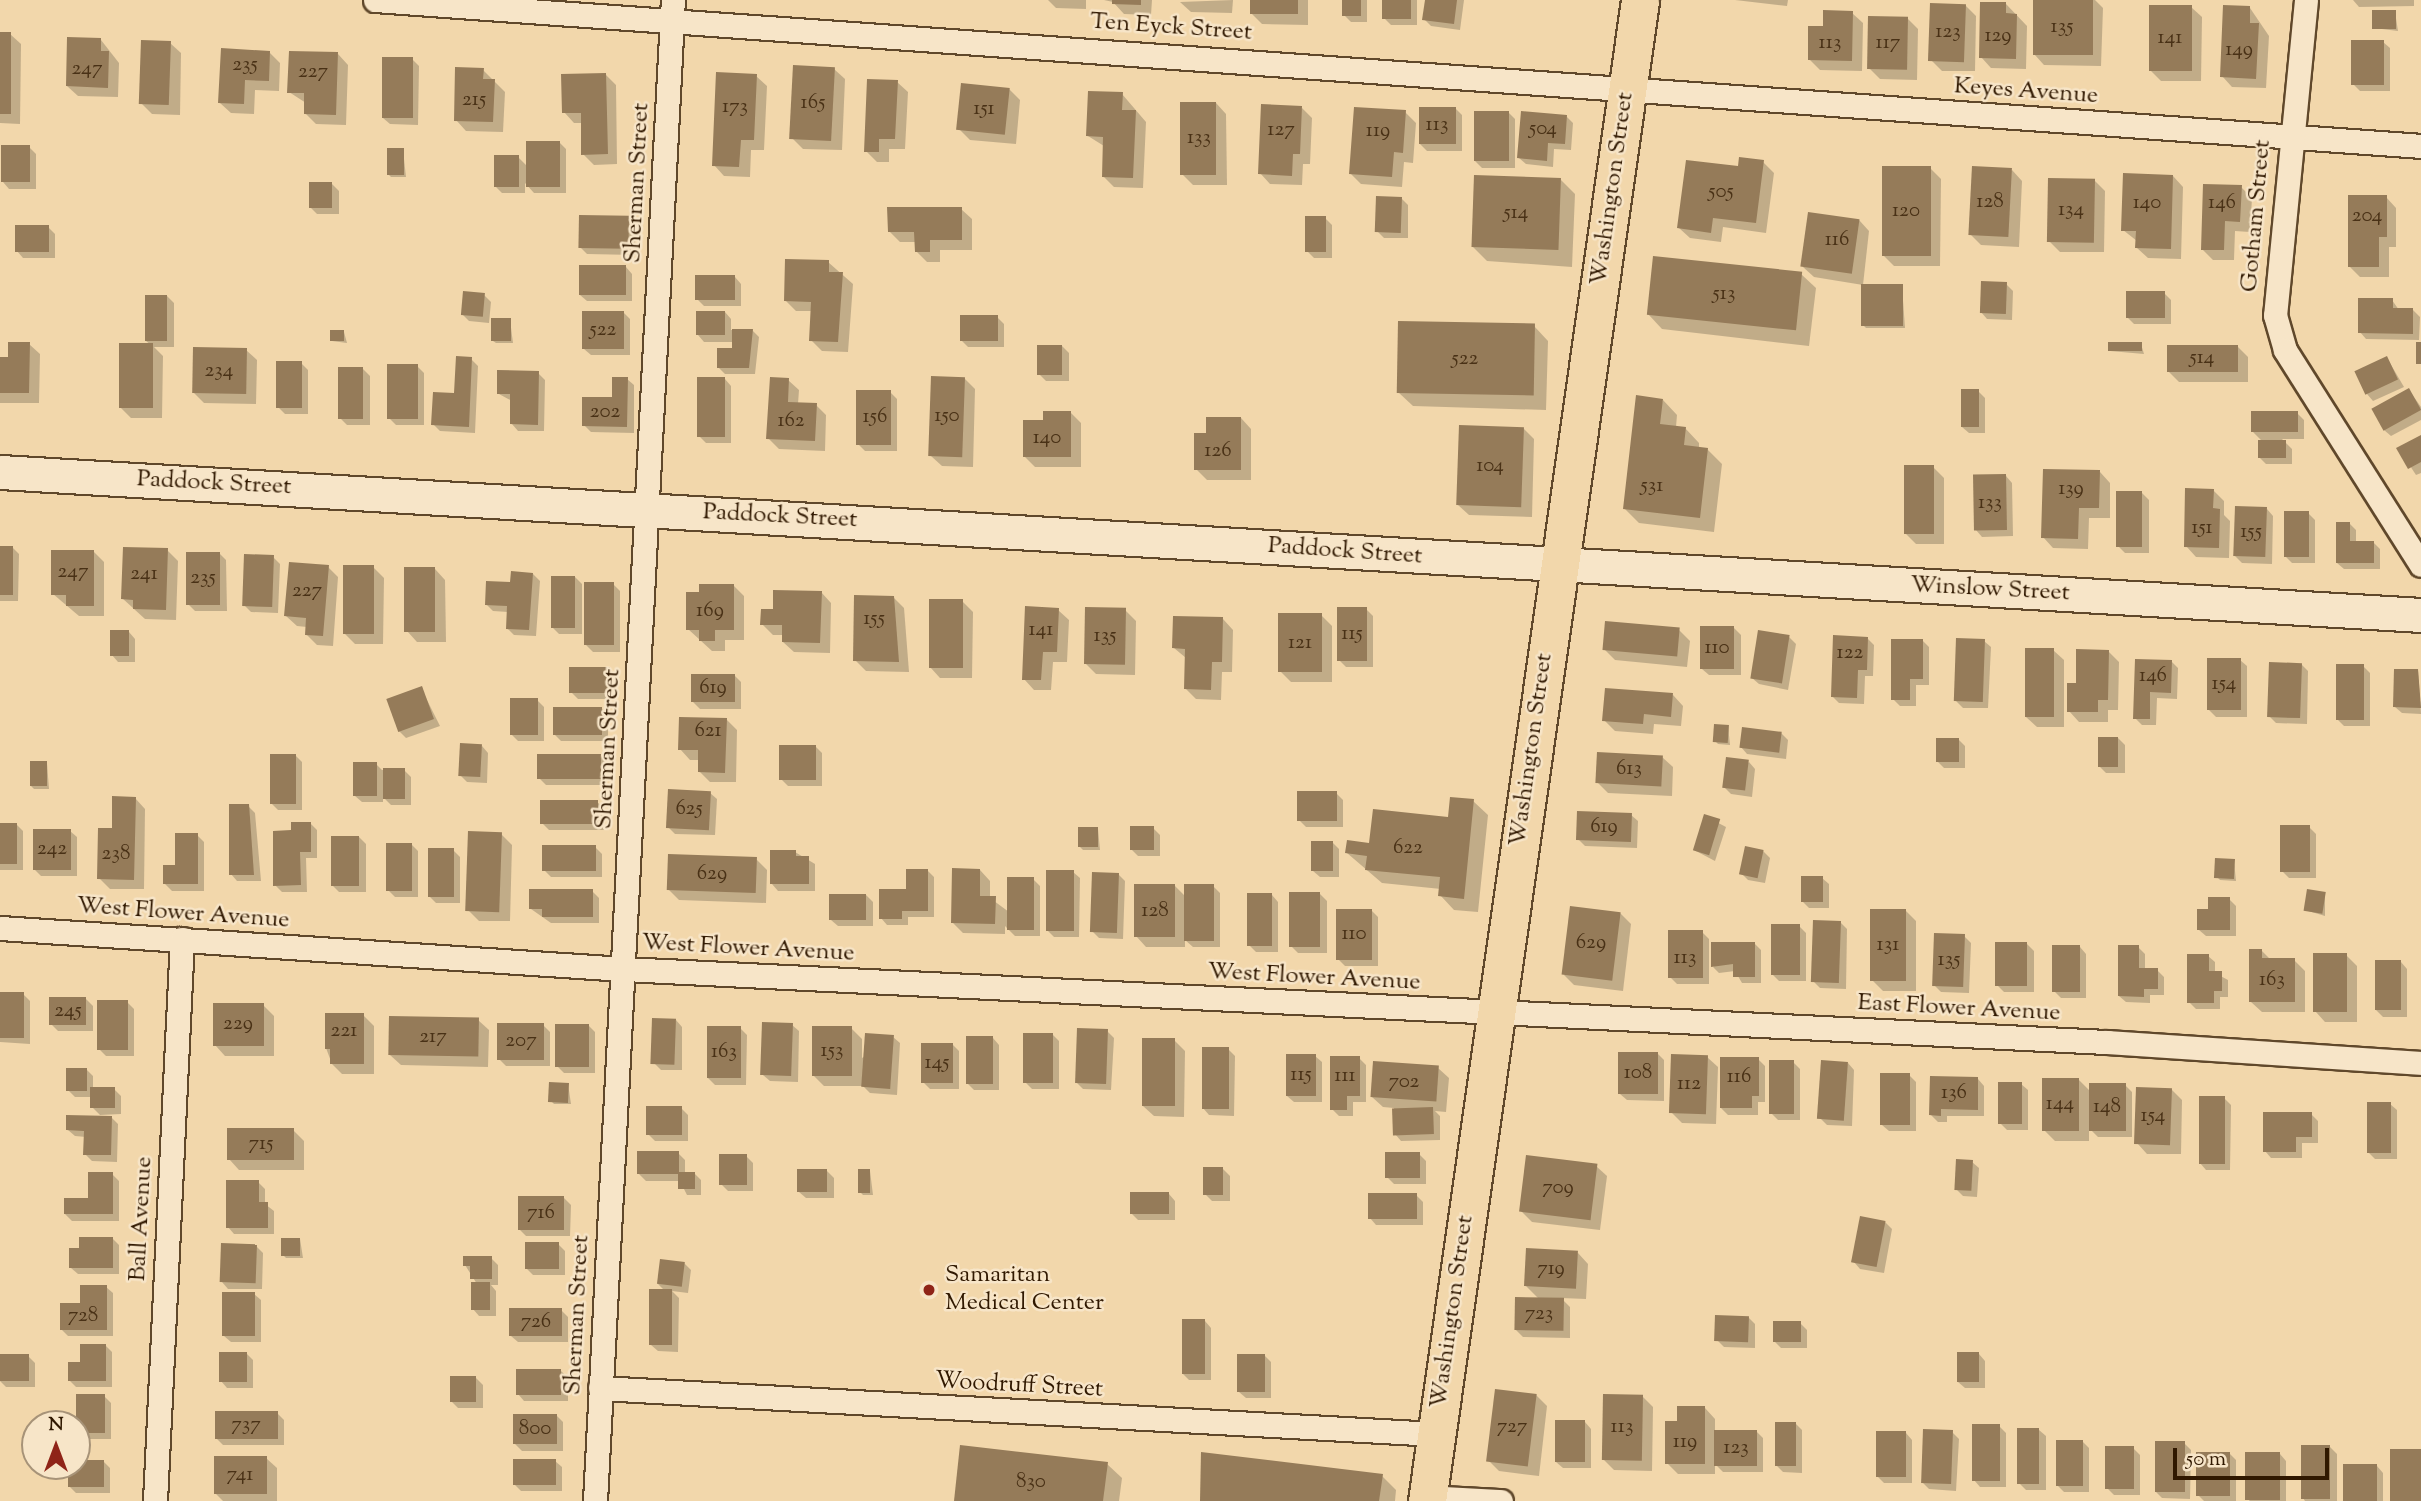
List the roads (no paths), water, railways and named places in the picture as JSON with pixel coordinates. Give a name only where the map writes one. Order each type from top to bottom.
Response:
[{"type":"main road","name":"Washington Street","points":[[1427,1499],[1640,0]]},
{"type":"main road","name":"Paddock Street","points":[[0,472],[1559,566]]},
{"type":"main road","name":"Winslow Street","points":[[1559,566],[2421,615]]},
{"type":"street","name":"Ten Eyck Street","points":[[375,0],[673,9],[1628,87]]},
{"type":"street","name":"Gotham Street","points":[[2306,0],[2276,273],[2275,315],[2284,350],[2421,565]]},
{"type":"street","name":"Sherman Street","points":[[595,1501],[673,9]]},
{"type":"street","name":"Keyes Avenue","points":[[1628,87],[2421,146]]},
{"type":"street","name":"West Flower Avenue","points":[[0,928],[624,969],[1494,1014]]},
{"type":"street","name":"Ball Avenue","points":[[155,1501],[182,939]]},
{"type":"street","name":"East Flower Avenue","points":[[1494,1014],[2107,1042],[2421,1063]]},
{"type":"street","name":"Woodruff Street","points":[[600,1388],[1436,1434]]},
{"type":"street","points":[[1427,1499],[1501,1501]]},
{"type":"place","name":"Samaritan Medical Center","points":[[929,1290]]}]
